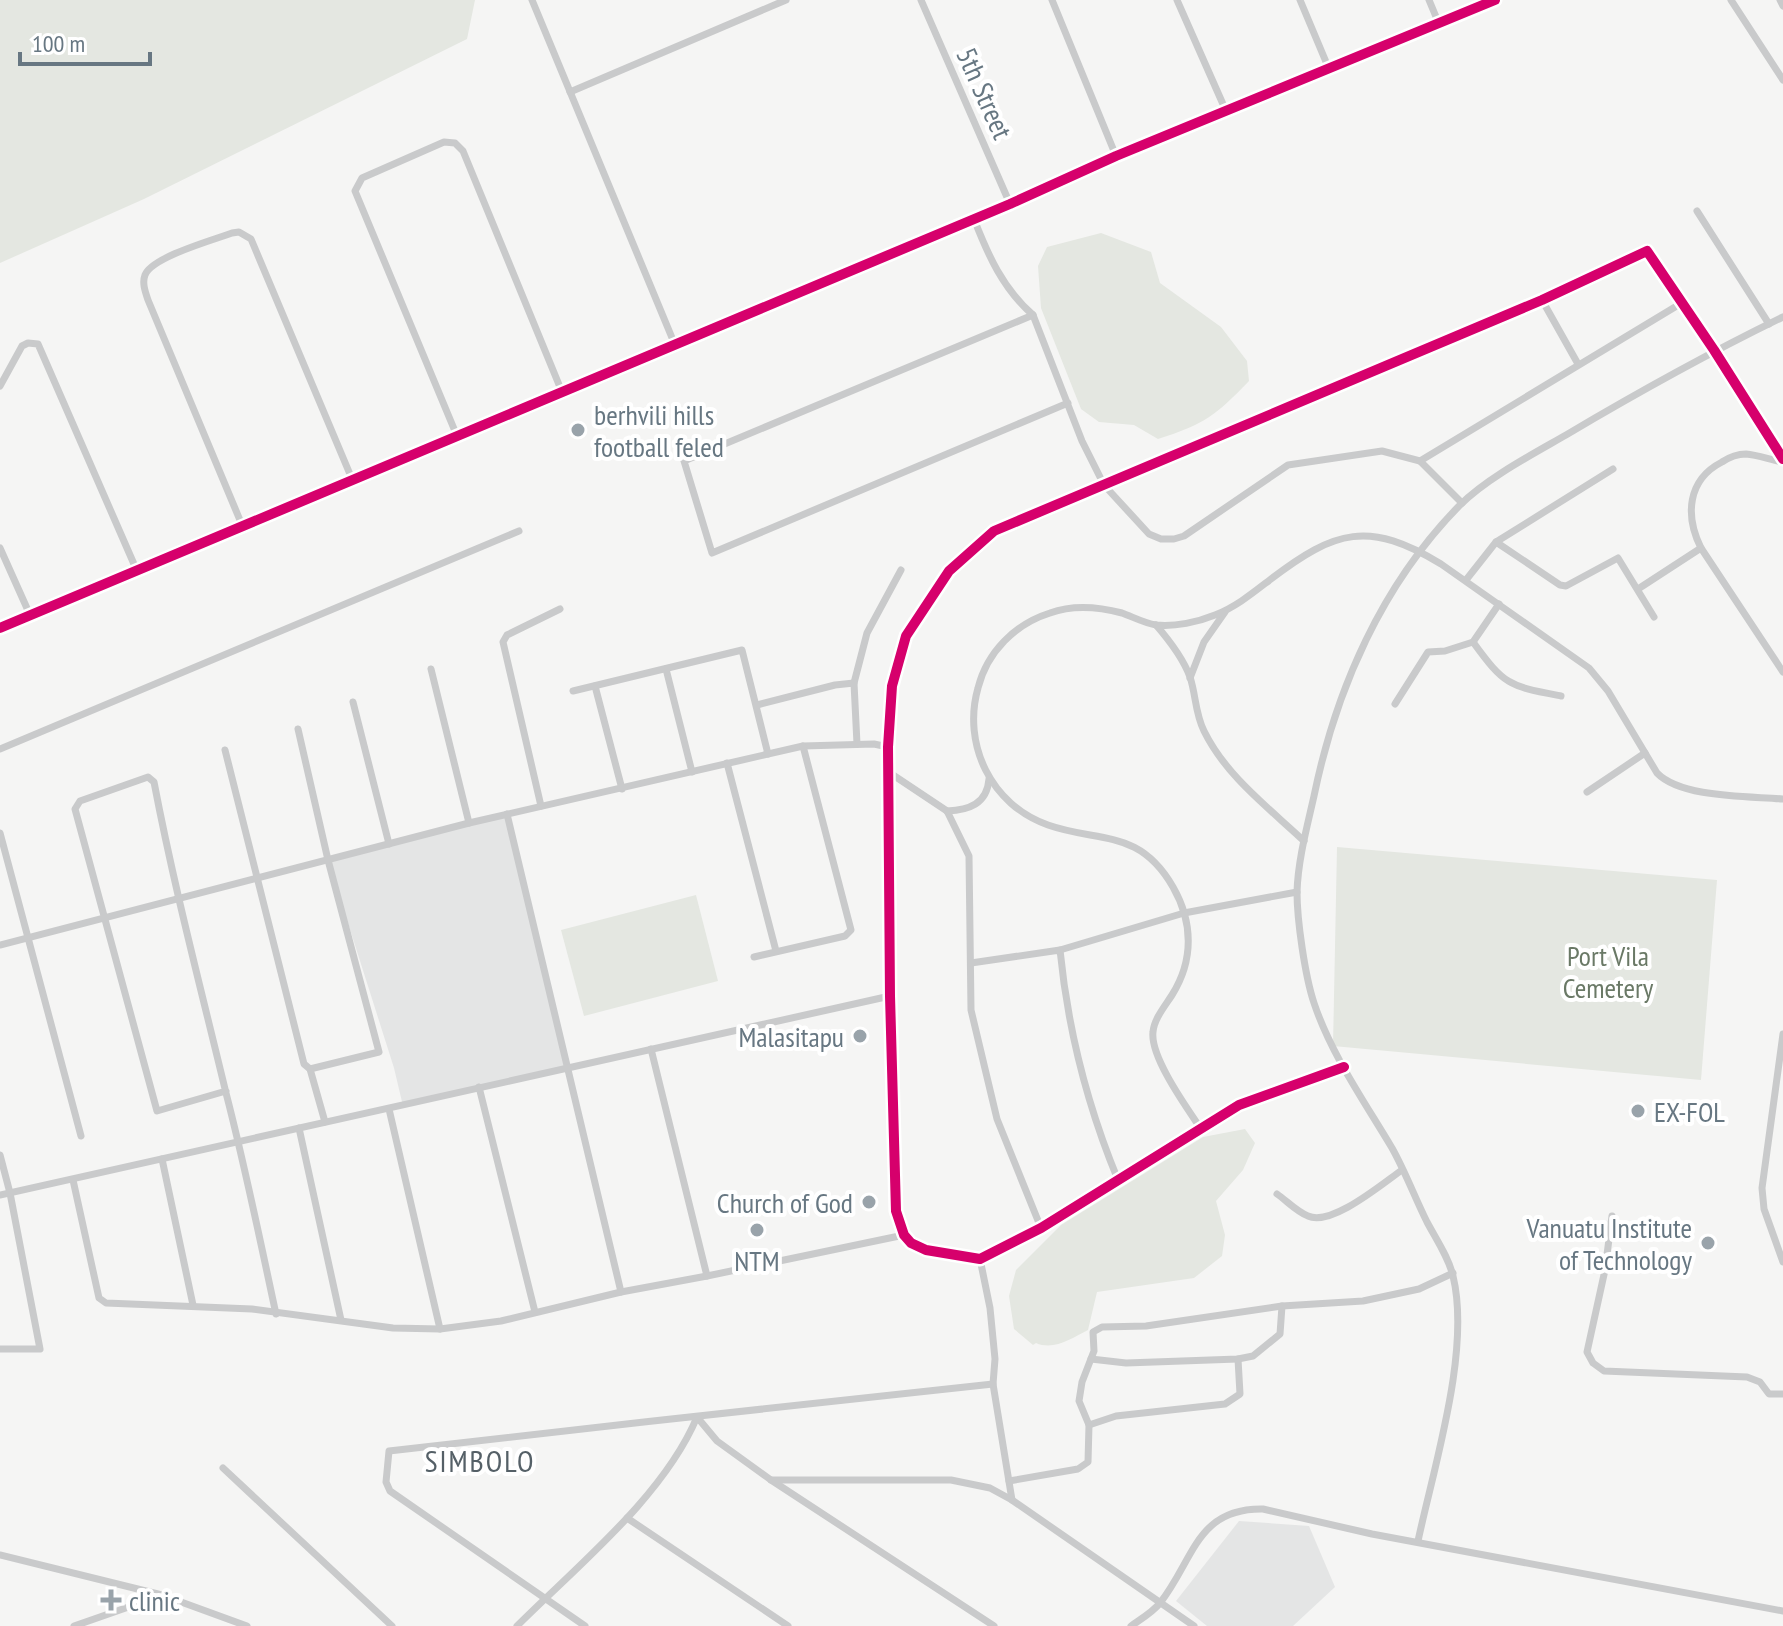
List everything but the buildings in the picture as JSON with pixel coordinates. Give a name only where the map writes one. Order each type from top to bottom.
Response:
[{"type":"street","points":[[532,0],[675,345]]},
{"type":"street","points":[[570,92],[786,0]]},
{"type":"street","name":"5th Street","points":[[921,0],[1010,204]]},
{"type":"street","points":[[1052,0],[1116,156]]},
{"type":"street","points":[[1177,0],[1226,111]]},
{"type":"street","points":[[1300,0],[1329,69]]},
{"type":"street","points":[[1429,0],[1439,24]]},
{"type":"street","points":[[0,628],[1010,204],[1116,156],[1495,0]]},
{"type":"street","points":[[1731,0],[1783,80]]},
{"type":"street","points":[[1780,0],[1783,6]]},
{"type":"street","points":[[457,436],[355,191],[362,178],[444,142],[455,143],[463,151],[562,392]]},
{"type":"street","points":[[1697,211],[1769,324]]},
{"type":"street","points":[[974,219],[990,261],[1018,302],[1033,315],[1082,441],[1104,485],[1149,534],[1161,539],[1184,536],[1288,465],[1382,451],[1420,461],[1462,503]]},
{"type":"street","points":[[242,525],[143,285],[144,277],[155,263],[232,233],[239,232],[251,239],[352,479]]},
{"type":"street","points":[[1344,1067],[1239,1105],[1041,1228],[980,1259],[926,1250],[911,1243],[904,1235],[896,1211],[890,996],[888,747],[892,686],[906,636],[949,571],[994,531],[1542,300],[1647,251],[1714,350],[1783,461]]},
{"type":"street","points":[[1542,300],[1578,364]]},
{"type":"street","points":[[1420,461],[1680,304]]},
{"type":"street","points":[[1033,315],[684,461],[712,553],[1068,403]]},
{"type":"street","points":[[1418,1541],[1454,1373],[1459,1310],[1453,1273],[1313,1002],[1297,892],[1317,778],[1340,700],[1371,629],[1389,597],[1462,503],[1519,462],[1714,350],[1783,318]]},
{"type":"street","points":[[0,386],[22,346],[38,344],[137,571]]},
{"type":"street","points":[[1783,461],[1744,454],[1712,467],[1699,480],[1690,512],[1692,530],[1701,548],[1783,672]]},
{"type":"street","points":[[1466,580],[1496,542],[1613,469]]},
{"type":"street","points":[[0,749],[519,531]]},
{"type":"street","points":[[1201,1129],[1176,1089],[1153,1042],[1155,1023],[1176,988],[1188,958],[1189,938],[1179,899],[1164,874],[1128,843],[1049,825],[1020,810],[989,779],[976,747],[973,714],[980,678],[1005,640],[1025,624],[1050,612],[1075,608],[1109,611],[1156,625],[1184,623],[1226,610],[1291,563],[1330,541],[1367,534],[1421,552],[1466,580],[1589,668],[1608,691],[1662,778],[1678,787],[1783,799]]},
{"type":"street","points":[[1496,542],[1566,586],[1618,558],[1654,617]]},
{"type":"street","points":[[0,548],[30,615]]},
{"type":"street","points":[[1638,589],[1701,548]]},
{"type":"street","points":[[857,744],[854,683],[867,633],[901,570]]},
{"type":"street","points":[[1395,704],[1428,652],[1445,651],[1473,642],[1499,604]]},
{"type":"street","points":[[541,806],[503,642],[507,635],[560,609]]},
{"type":"street","points":[[1190,678],[1204,642],[1226,610]]},
{"type":"street","points":[[1156,625],[1167,637],[1190,678],[1197,715],[1212,746],[1237,778],[1304,841]]},
{"type":"street","points":[[1473,642],[1505,682],[1517,688],[1561,696]]},
{"type":"street","points":[[573,691],[742,650],[768,754]]},
{"type":"street","points":[[431,669],[469,823]]},
{"type":"street","points":[[666,669],[692,772]]},
{"type":"street","points":[[757,705],[854,683]]},
{"type":"street","points":[[595,686],[622,789]]},
{"type":"street","points":[[353,702],[389,844]]},
{"type":"street","points":[[298,729],[328,860],[379,1052],[310,1069]]},
{"type":"street","points":[[0,945],[469,823],[803,746],[857,744],[888,747]]},
{"type":"street","points":[[754,957],[845,936],[851,930],[803,746]]},
{"type":"street","points":[[225,750],[304,1064],[310,1069],[325,1122]]},
{"type":"street","points":[[1587,792],[1645,753]]},
{"type":"street","points":[[727,763],[776,951]]},
{"type":"street","points":[[890,773],[947,811],[969,856],[971,1010],[997,1119],[1041,1228]]},
{"type":"street","points":[[226,1091],[157,1111],[76,804],[148,777],[154,782],[178,899],[226,1091],[238,1141],[276,1314]]},
{"type":"street","points":[[947,811],[968,808],[977,803],[988,790],[989,779]]},
{"type":"street","points":[[507,814],[621,1292]]},
{"type":"street","points":[[0,833],[81,1136]]},
{"type":"street","points":[[971,963],[1060,950],[1184,913],[1297,892]]},
{"type":"street","points":[[1060,950],[1066,1009],[1081,1077],[1101,1140],[1118,1180]]},
{"type":"street","points":[[0,1195],[890,996]]},
{"type":"street","points":[[1783,1034],[1762,1188],[1764,1209],[1783,1262]]},
{"type":"street","points":[[651,1049],[707,1276]]},
{"type":"street","points":[[479,1087],[535,1312]]},
{"type":"street","points":[[389,1109],[440,1329]]},
{"type":"street","points":[[299,1128],[341,1320]]},
{"type":"street","points":[[1771,1128],[1783,1132]]},
{"type":"street","points":[[0,1155],[40,1349],[0,1349]]},
{"type":"street","points":[[162,1159],[193,1305]]},
{"type":"street","points":[[1277,1194],[1307,1216],[1320,1219],[1356,1201],[1402,1170]]},
{"type":"street","points":[[73,1180],[102,1301],[193,1305],[393,1328],[440,1329],[501,1321],[621,1292],[904,1235]]},
{"type":"street","points":[[1612,1216],[1605,1270],[1587,1352],[1596,1366],[1604,1371],[1747,1377],[1760,1382],[1769,1394],[1783,1394]]},
{"type":"street","points":[[980,1259],[990,1308],[995,1359],[993,1384],[1012,1500]]},
{"type":"street","points":[[1009,1481],[1078,1469],[1088,1462],[1089,1425],[1079,1401],[1082,1382],[1094,1351],[1093,1332],[1102,1327],[1146,1326],[1282,1306],[1363,1301],[1419,1289],[1453,1273]]},
{"type":"street","points":[[1091,1359],[1126,1363],[1253,1356],[1280,1334],[1282,1306]]},
{"type":"street","points":[[1089,1425],[1116,1416],[1225,1404],[1240,1394],[1238,1359]]},
{"type":"street","points":[[585,1626],[390,1491],[386,1482],[389,1451],[993,1384]]},
{"type":"street","points":[[697,1417],[717,1441],[771,1480],[994,1626]]},
{"type":"street","points":[[517,1626],[627,1518],[687,1442],[697,1417]]},
{"type":"street","points":[[223,1468],[392,1626]]},
{"type":"street","points":[[771,1480],[951,1480],[990,1488],[1194,1626]]},
{"type":"street","points":[[1131,1626],[1160,1603],[1189,1554],[1218,1518],[1237,1511],[1263,1509],[1783,1611]]},
{"type":"street","points":[[627,1518],[788,1626]]},
{"type":"street","points":[[0,1555],[162,1595],[243,1625]]},
{"type":"street","points":[[74,1626],[162,1595]]},
{"type":"shaded area","points":[[507,814],[566,1068],[403,1106],[394,1068],[328,860]]},
{"type":"shaded area","points":[[1239,1521],[1309,1526],[1335,1587],[1293,1626],[1207,1626],[1176,1601]]},
{"type":"green space","points":[[0,0],[475,0],[467,39],[144,199],[0,263]]},
{"type":"green space","points":[[1101,233],[1151,252],[1160,283],[1221,327],[1247,361],[1249,381],[1218,411],[1187,429],[1158,439],[1134,425],[1099,422],[1081,409],[1041,308],[1038,266],[1047,247]]},
{"type":"green space","name":"Port Vila Cemetery","points":[[1337,847],[1717,880],[1701,1080],[1333,1046]]},
{"type":"green space","points":[[696,895],[718,981],[584,1016],[561,930]]},
{"type":"green space","points":[[1245,1129],[1255,1143],[1243,1170],[1216,1201],[1225,1235],[1222,1256],[1194,1278],[1097,1292],[1088,1330],[1063,1342],[1033,1345],[1014,1329],[1009,1296],[1016,1270],[1061,1225],[1203,1137]]},
{"type":"cycle path","points":[[0,628],[1010,204],[1116,156],[1495,0]]},
{"type":"cycle path","points":[[1344,1067],[1239,1105],[1041,1228],[980,1259],[926,1250],[911,1243],[904,1235],[896,1211],[890,996],[888,747],[892,686],[906,636],[949,571],[994,531],[1542,300],[1647,251],[1783,459]]},
{"type":"place","name":"berhvili hills football feled","points":[[578,430]]},
{"type":"place","name":"Malasitapu","points":[[860,1036]]},
{"type":"place","name":"EX-FOL","points":[[1638,1111]]},
{"type":"place","name":"Church of God","points":[[869,1202]]},
{"type":"place","name":"NTM","points":[[757,1230]]},
{"type":"place","name":"Vanuatu Institute of Technology","points":[[1708,1243]]},
{"type":"place","name":"clinic","points":[[111,1600]]},
{"type":"district","name":"SIMBOLO","points":[[480,1460]]}]
